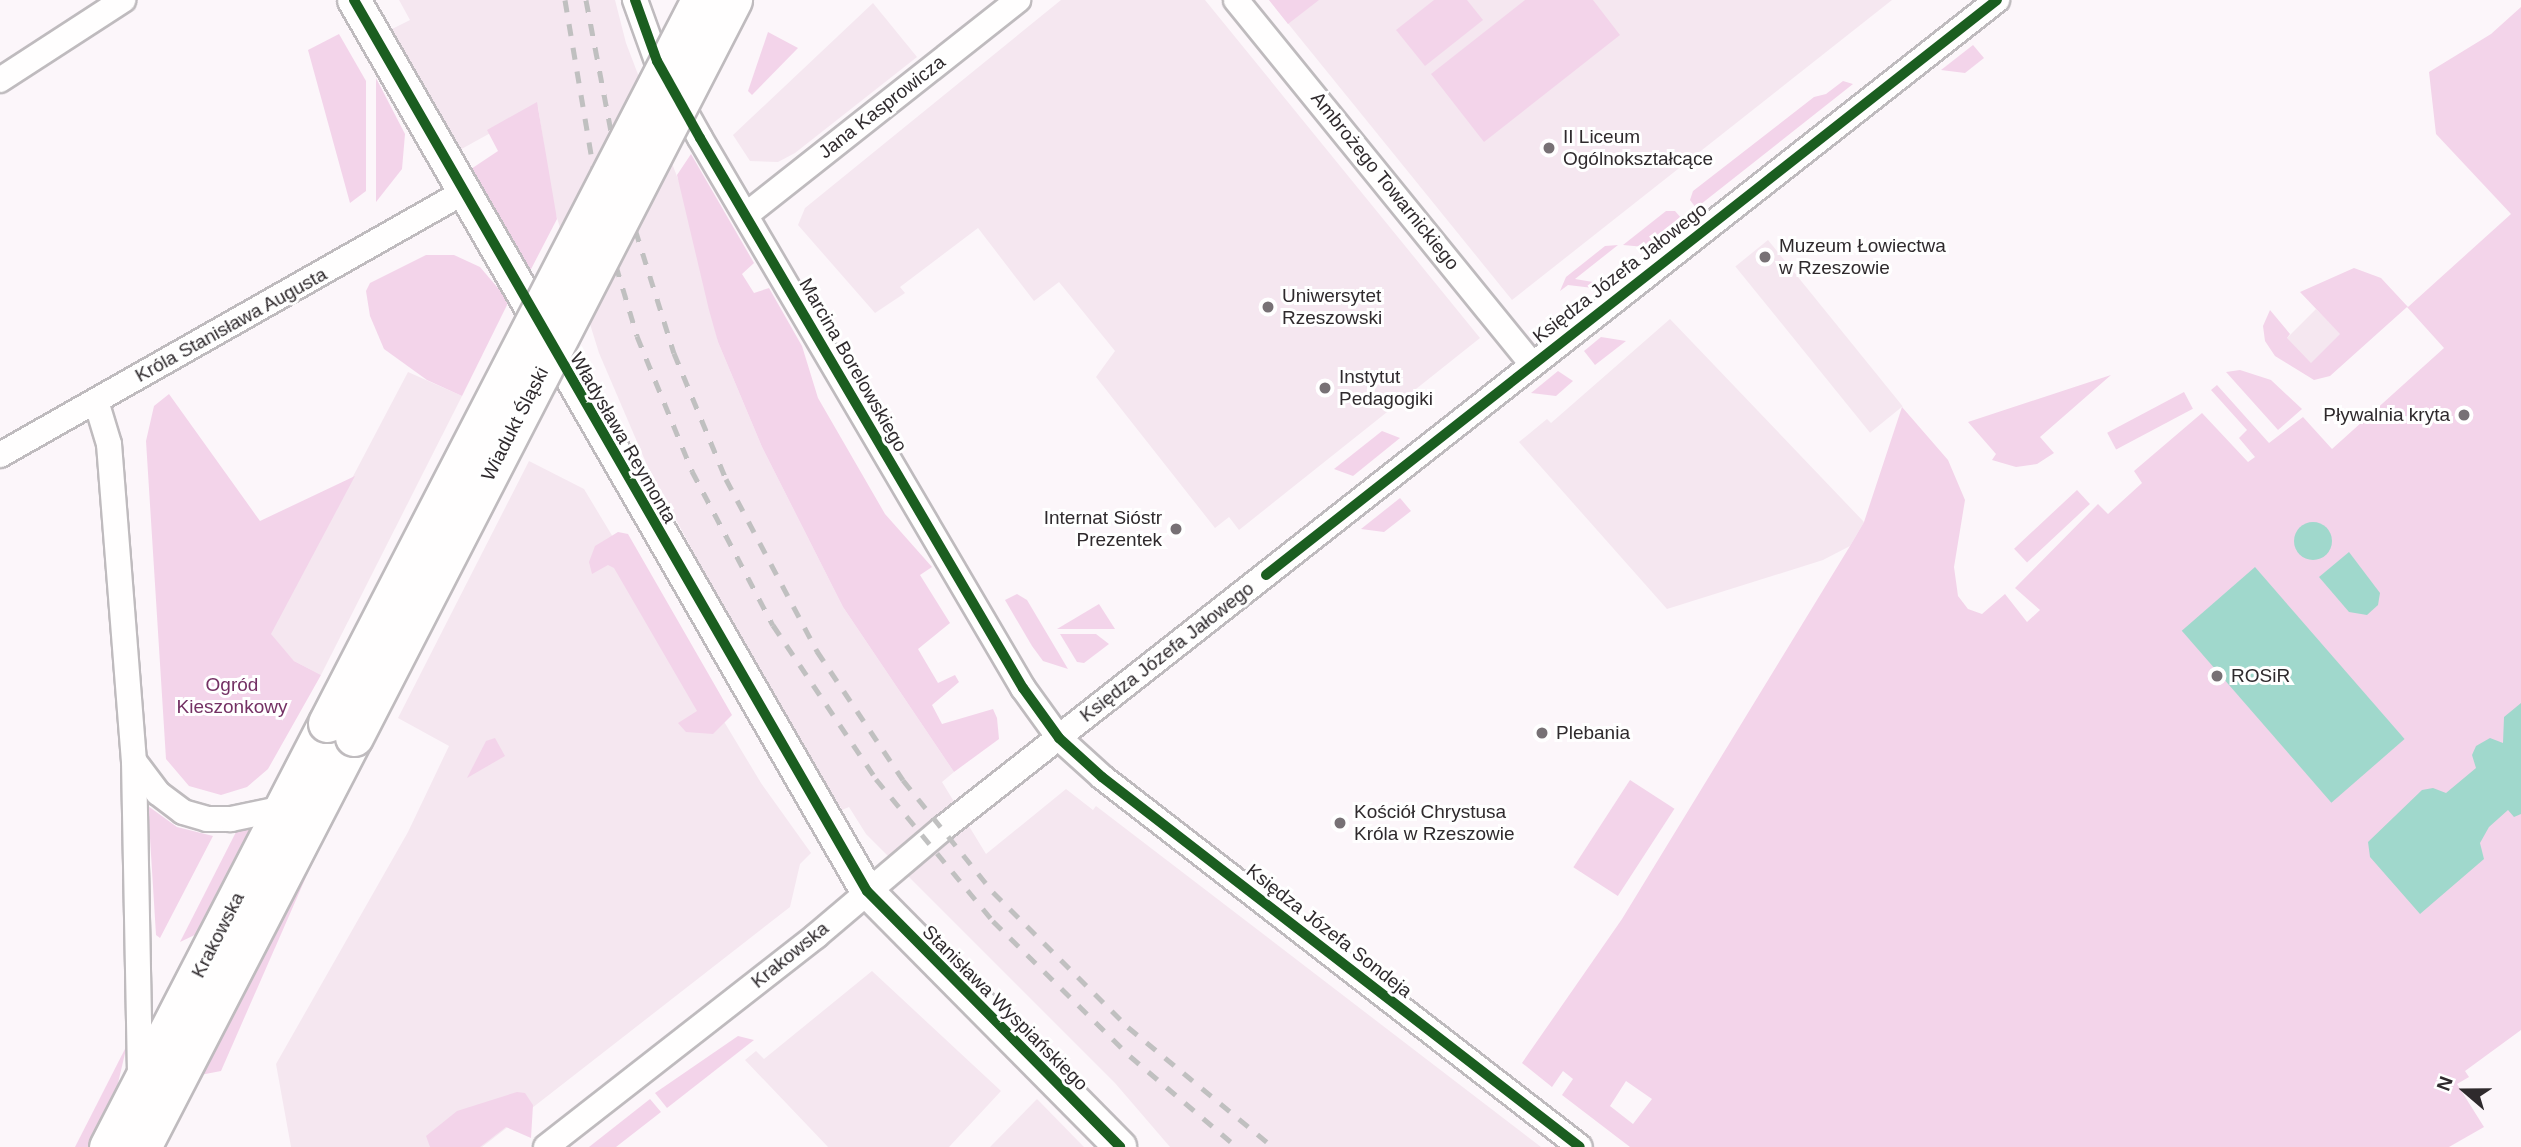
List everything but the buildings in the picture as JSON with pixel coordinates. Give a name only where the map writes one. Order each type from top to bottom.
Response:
[{"type":"main road","name":"Wiadukt Śląski","points":[[341,730],[700,0]]},
{"type":"main road","name":"Wiadukt Śląski","points":[[341,730],[733,0]]},
{"type":"main road","name":"Krakowska","points":[[108,1147],[284,808],[341,730]]},
{"type":"main road","name":"Krakowska","points":[[142,1147],[341,730]]},
{"type":"street","points":[[0,80],[123,0]]},
{"type":"street","name":"Władysława Reymonta","points":[[354,0],[438,140],[462,193],[867,891]]},
{"type":"street","name":"Marcina Borelowskiego","points":[[635,0],[657,61],[1023,688],[1059,738]]},
{"type":"street","name":"Jana Kasprowicza","points":[[746,215],[1018,0]]},
{"type":"street","name":"Ambrożego Towarnickiego","points":[[1236,0],[1532,364]]},
{"type":"street","name":"Księdza Józefa Jałowego","points":[[867,891],[1997,0]]},
{"type":"street","name":"Króla Stanisława Augusta","points":[[0,455],[462,193]]},
{"type":"street","points":[[96,401],[109,444],[134,761],[140,1085]]},
{"type":"street","name":"Księdza Józefa Sondeja","points":[[1059,738],[1102,777],[1580,1147]]},
{"type":"street","points":[[134,761],[158,793],[183,812],[207,819],[231,819],[284,808]]},
{"type":"street","name":"Krakowska","points":[[547,1147],[867,891]]},
{"type":"street","name":"Stanisława Wyspiańskiego","points":[[867,891],[1120,1147]]},
{"type":"shaded area","points":[[399,0],[615,0],[626,43],[686,200],[718,342],[762,447],[843,607],[954,772],[942,782],[986,854],[1066,789],[1093,810],[1096,806],[1541,1147],[1170,1147],[1115,1083],[866,834],[849,807],[842,810],[747,653],[647,465],[599,353],[553,205],[538,107],[456,152],[386,32],[410,20]]},
{"type":"shaded area","name":"Uniwersytet Rzeszowski","points":[[1061,0],[1205,0],[1480,338],[1239,530],[1229,517],[1215,528],[1096,377],[1115,351],[1059,282],[1034,301],[978,228],[900,287],[905,293],[875,313],[798,225],[805,208]]},
{"type":"shaded area","name":"II Liceum Ogólnokształcące","points":[[1269,0],[1892,0],[1512,300]]},
{"type":"shaded area","points":[[873,3],[917,57],[795,153],[778,162],[750,161],[733,135]]},
{"type":"shaded area","points":[[1768,240],[1903,406],[1870,433],[1735,266]]},
{"type":"shaded area","points":[[2316,309],[2341,334],[2311,363],[2286,339]]},
{"type":"shaded area","points":[[1670,319],[1864,522],[1850,546],[1823,560],[1667,609],[1519,442],[1547,419],[1551,423]]},
{"type":"shaded area","points":[[408,372],[462,396],[321,675],[294,661],[270,634]]},
{"type":"shaded area","points":[[529,461],[584,489],[761,783],[811,853],[800,864],[790,907],[482,1147],[291,1147],[276,1064],[408,832],[449,746],[398,718]]},
{"type":"shaded area","points":[[2313,522],[2327,527],[2332,541],[2327,555],[2313,560],[2299,555],[2294,541],[2299,527]]},
{"type":"shaded area","points":[[2349,552],[2380,593],[2378,605],[2367,615],[2349,612],[2319,577]]},
{"type":"shaded area","points":[[2255,567],[2405,739],[2331,803],[2182,631]]},
{"type":"shaded area","points":[[2521,703],[2521,814],[2514,817],[2508,810],[2489,827],[2480,843],[2484,859],[2420,914],[2370,857],[2368,842],[2422,790],[2433,788],[2446,793],[2476,768],[2472,755],[2476,746],[2490,738],[2503,743],[2504,717]]},
{"type":"shaded area","points":[[872,971],[1001,1091],[949,1147],[828,1147],[745,1060],[756,1051],[764,1059]]},
{"type":"shaded area","points":[[1037,1099],[1084,1147],[990,1147]]},
{"type":"green space","points":[[1269,0],[1319,0],[1288,24]]},
{"type":"green space","points":[[1434,0],[1467,0],[1483,20],[1425,66],[1396,30]]},
{"type":"green space","points":[[1525,0],[1593,0],[1620,35],[1484,142],[1431,74]]},
{"type":"green space","name":"ROSiR","points":[[2521,7],[2521,1030],[2465,1071],[2469,1077],[2457,1084],[2484,1127],[2449,1147],[1630,1147],[1562,1095],[1573,1079],[1563,1071],[1552,1087],[1522,1063],[1622,919],[1864,522],[1902,407],[1948,460],[1965,500],[1954,567],[1958,596],[1968,609],[1982,614],[2005,594],[2027,622],[2040,610],[2015,588],[2098,504],[2108,514],[2142,483],[2134,471],[2202,413],[2248,462],[2255,457],[2239,438],[2247,430],[2211,390],[2217,385],[2269,443],[2303,417],[2332,449],[2444,348],[2407,307],[2330,376],[2314,380],[2275,356],[2265,341],[2263,326],[2270,310],[2290,334],[2287,338],[2311,363],[2340,334],[2300,292],[2354,268],[2381,278],[2408,307],[2511,214],[2436,134],[2429,72],[2491,34]],"holes":[[[1626,1081],[1652,1099],[1633,1124],[1610,1106]]]},
{"type":"green space","points":[[768,32],[798,48],[752,95],[748,91]]},
{"type":"green space","points":[[339,34],[366,81],[366,191],[350,203],[308,50]]},
{"type":"green space","points":[[1973,45],[1984,58],[1965,73],[1941,70]]},
{"type":"green space","points":[[376,78],[405,134],[402,169],[376,202]]},
{"type":"green space","points":[[1843,81],[1853,84],[1696,208],[1690,200],[1693,191],[1814,97],[1826,94]]},
{"type":"green space","points":[[537,102],[557,219],[528,275],[468,171],[498,151],[487,130]]},
{"type":"green space","points":[[691,154],[754,263],[742,274],[754,293],[769,288],[802,346],[818,398],[885,514],[932,567],[920,575],[950,623],[918,649],[938,683],[955,675],[959,682],[932,705],[942,724],[993,709],[997,718],[999,739],[954,772],[843,607],[762,447],[718,342],[709,310],[677,175]]},
{"type":"green space","points":[[1666,211],[1675,211],[1682,219],[1645,247],[1623,245]]},
{"type":"green space","points":[[1618,245],[1575,279],[1599,283],[1593,288],[1568,285],[1560,291],[1566,277],[1605,246]]},
{"type":"green space","points":[[426,255],[454,255],[480,267],[509,301],[462,396],[427,380],[384,349],[370,316],[366,291],[370,283]]},
{"type":"green space","points":[[1601,337],[1626,341],[1595,365],[1584,351]]},
{"type":"green space","points":[[2240,370],[2271,380],[2302,409],[2278,430],[2226,372]]},
{"type":"green space","points":[[1558,371],[1573,381],[1556,396],[1531,393]]},
{"type":"green space","points":[[2111,375],[2040,437],[2054,453],[2037,464],[2016,467],[1992,460],[1996,454],[1968,422]]},
{"type":"green space","points":[[2184,392],[2193,409],[2116,450],[2107,433]]},
{"type":"green space","name":"Ogród Kieszonkowy","points":[[169,394],[260,521],[355,476],[271,634],[294,661],[321,675],[268,769],[247,787],[221,795],[189,786],[166,759],[146,441],[154,406]]},
{"type":"green space","points":[[1382,431],[1400,438],[1353,476],[1334,469]]},
{"type":"green space","points":[[2077,490],[2090,504],[2027,563],[2014,549]]},
{"type":"green space","points":[[1400,498],[1411,511],[1384,532],[1361,529]]},
{"type":"green space","points":[[618,532],[628,534],[732,715],[713,734],[686,732],[678,723],[697,711],[614,568],[608,565],[592,574],[589,562],[595,546]]},
{"type":"green space","points":[[1017,594],[1027,600],[1068,669],[1043,661],[1032,646],[1005,600]]},
{"type":"green space","points":[[1099,604],[1115,629],[1057,629]]},
{"type":"green space","points":[[1060,634],[1096,634],[1109,644],[1084,663],[1077,662]]},
{"type":"green space","points":[[495,738],[505,756],[467,778],[486,741]]},
{"type":"green space","points":[[1630,780],[1674,809],[1618,896],[1573,867]]},
{"type":"green space","points":[[148,806],[177,827],[213,836],[160,938],[156,935]]},
{"type":"green space","points":[[253,826],[201,932],[180,942],[236,832]]},
{"type":"green space","points":[[315,843],[320,845],[221,1071],[195,1076]]},
{"type":"green space","points":[[738,1036],[754,1040],[667,1108],[655,1093]]},
{"type":"green space","points":[[127,1045],[114,1100],[92,1147],[75,1147]]},
{"type":"green space","points":[[517,1092],[525,1093],[533,1105],[531,1138],[506,1127],[480,1147],[430,1147],[426,1136],[457,1111]]},
{"type":"green space","points":[[650,1099],[661,1112],[616,1147],[589,1147]]},
{"type":"railway","points":[[565,0],[602,219],[637,336],[692,471],[773,625],[876,779],[993,921],[1130,1056],[1237,1147]]},
{"type":"railway","points":[[586,0],[621,184],[674,353],[726,479],[817,651],[903,780],[993,892],[1128,1027],[1273,1147]]},
{"type":"cycle path","points":[[354,0],[867,891],[1120,1147]]},
{"type":"cycle path","points":[[635,0],[657,61],[700,138],[1023,688],[1059,738],[1102,777],[1580,1147]]},
{"type":"cycle path","points":[[1266,575],[1997,0]]},
{"type":"place","name":"II Liceum Ogólnokształcące","points":[[1549,148]]},
{"type":"place","name":"Muzeum Łowiectwa w Rzeszowie","points":[[1765,257]]},
{"type":"place","name":"Uniwersytet Rzeszowski","points":[[1268,307]]},
{"type":"place","name":"Instytut Pedagogiki","points":[[1325,388]]},
{"type":"place","name":"Pływalnia kryta","points":[[2464,415]]},
{"type":"place","name":"Internat Sióstr Prezentek","points":[[1176,529]]},
{"type":"place","name":"ROSiR","points":[[2217,676]]},
{"type":"place","name":"Plebania","points":[[1542,733]]},
{"type":"place","name":"Kościół Chrystusa Króla w Rzeszowie","points":[[1340,823]]}]
